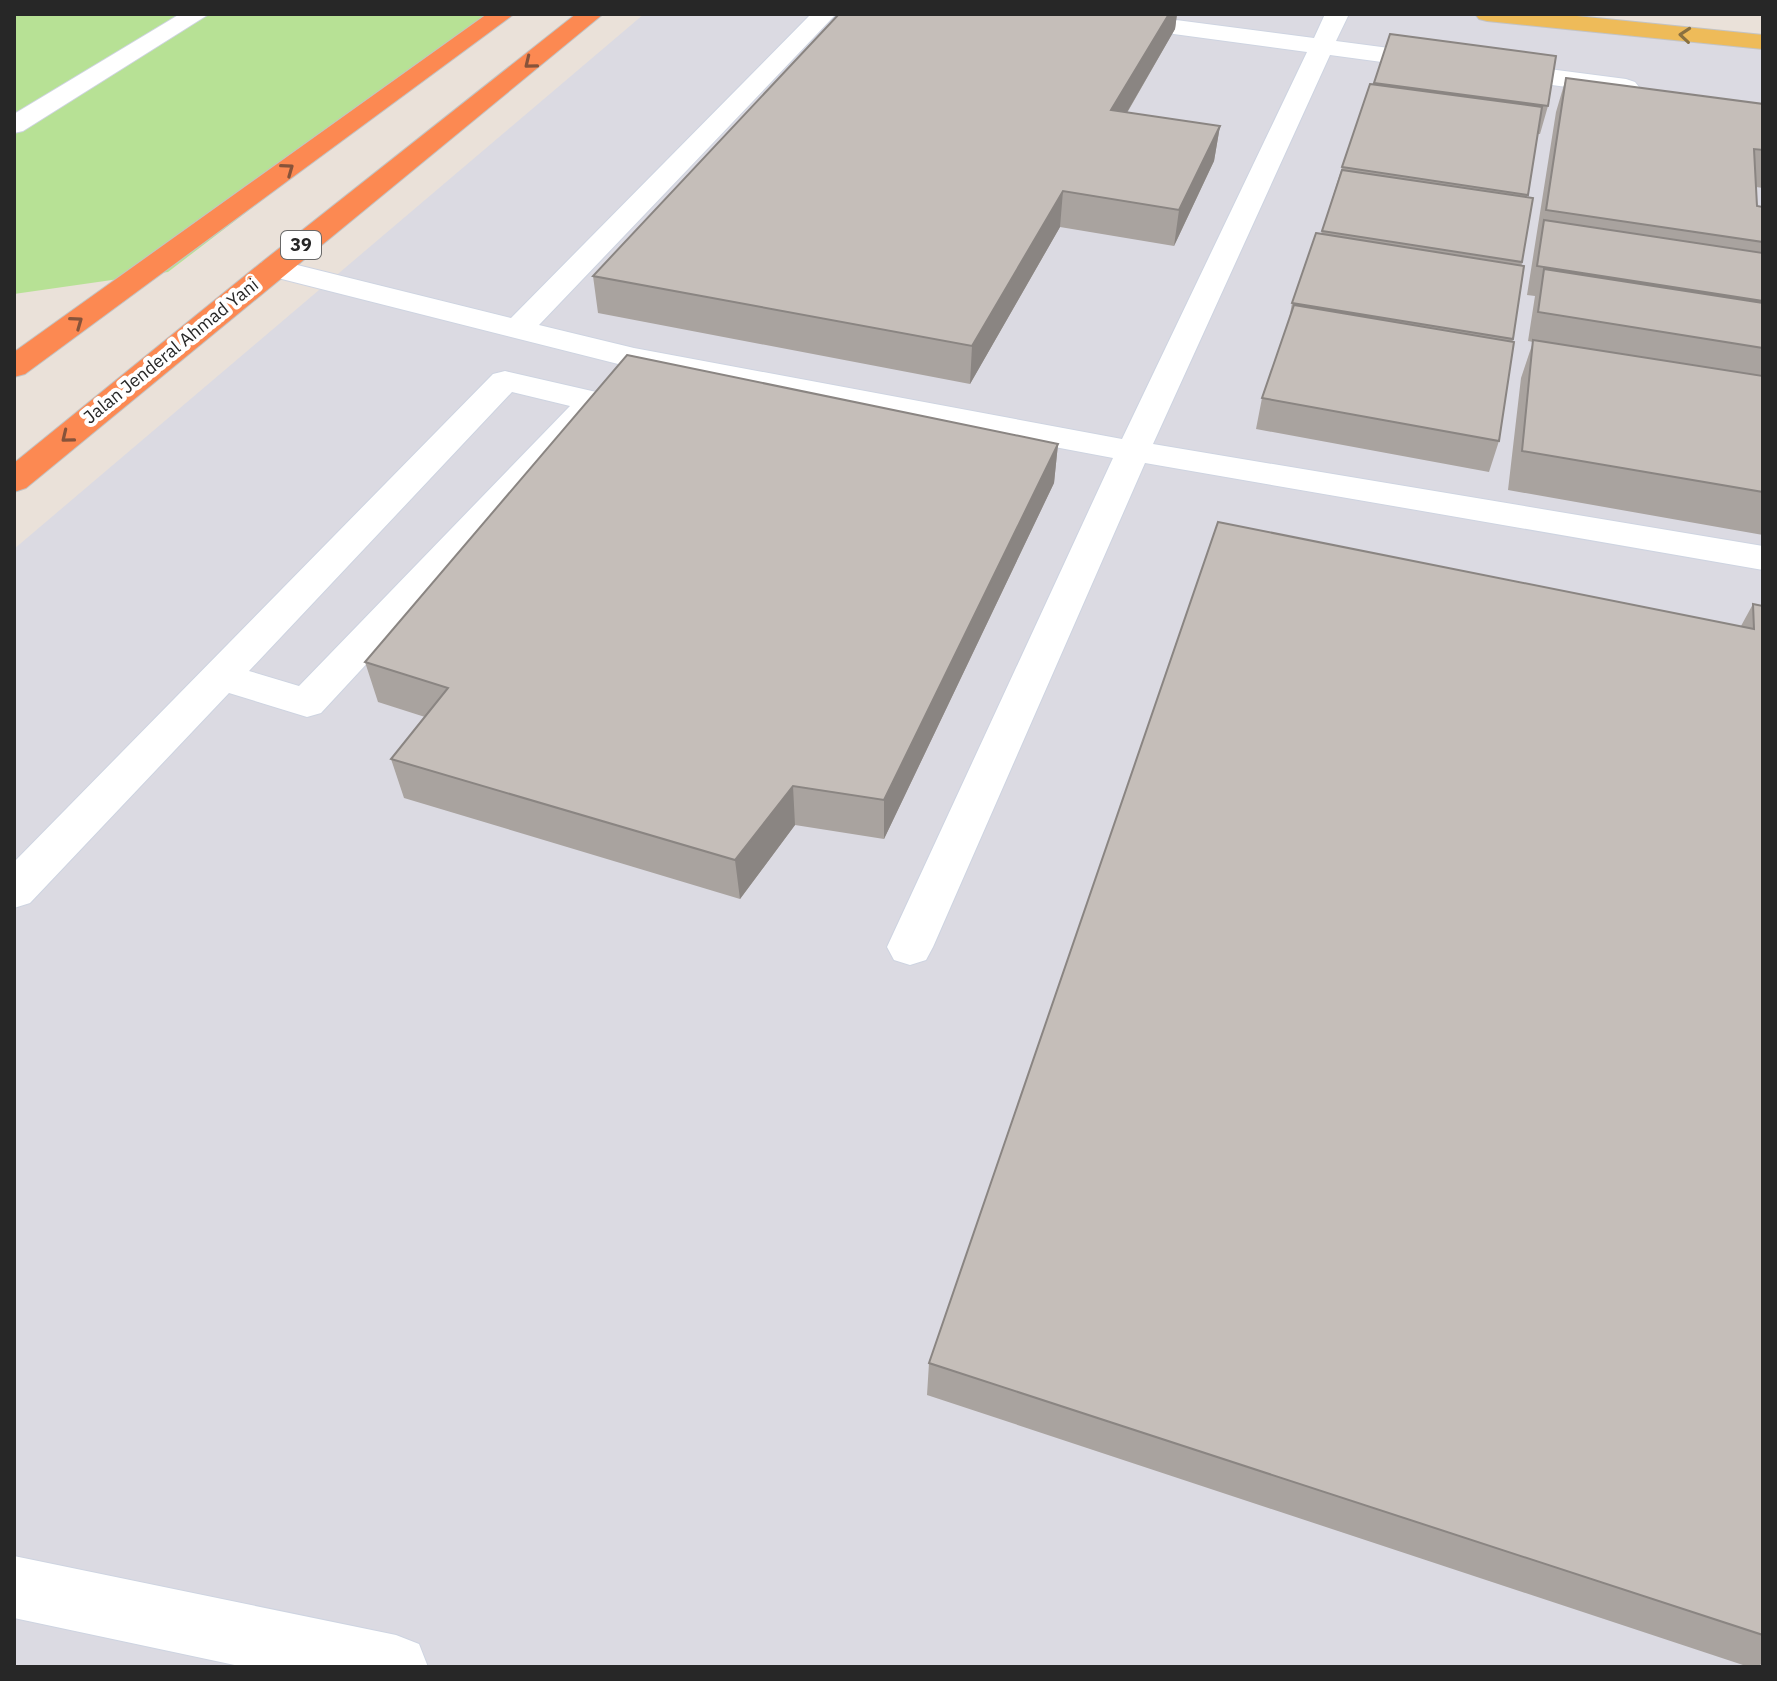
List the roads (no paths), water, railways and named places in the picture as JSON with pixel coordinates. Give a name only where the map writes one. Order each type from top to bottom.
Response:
[{"type":"highway","name":"Jalan Jenderal Ahmad Yani","points":[[14,481],[273,268],[591,14]]},
{"type":"highway","points":[[14,367],[496,16]]},
{"type":"main road","points":[[1487,14],[1553,18],[1763,42]]},
{"type":"main road","points":[[1693,14],[1763,20]]},
{"type":"lane","points":[[14,125],[197,14]]},
{"type":"lane","points":[[519,328],[824,14]]},
{"type":"lane","points":[[1077,14],[1653,91]]},
{"type":"lane","points":[[910,947],[1133,451],[1337,14]]},
{"type":"lane","points":[[273,268],[634,358],[1133,451],[1763,558]]},
{"type":"lane","points":[[221,676],[307,703],[634,358]]},
{"type":"lane","points":[[14,891],[505,381],[593,401]]},
{"type":"lane","points":[[14,1587],[396,1667]]}]
